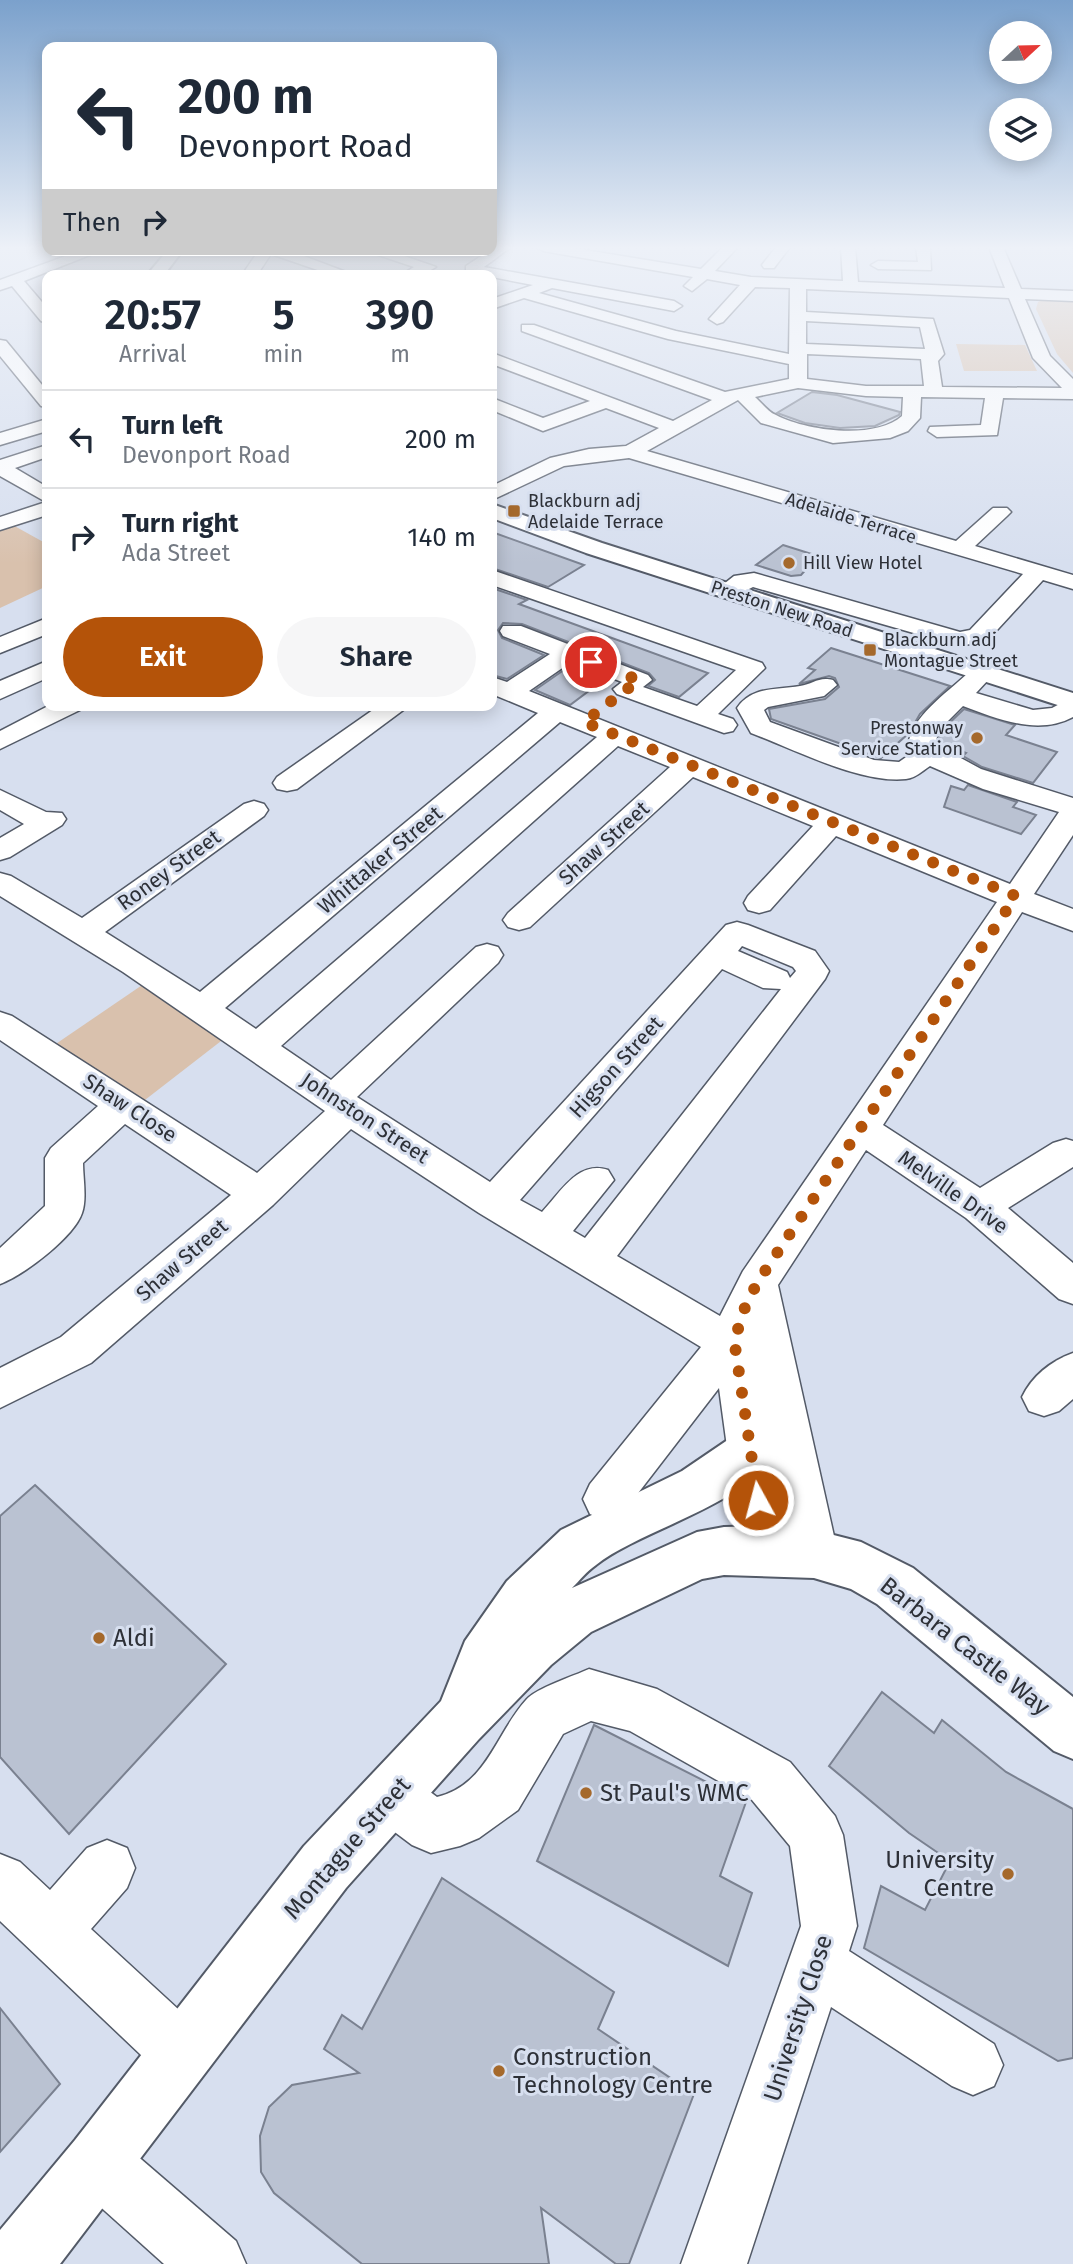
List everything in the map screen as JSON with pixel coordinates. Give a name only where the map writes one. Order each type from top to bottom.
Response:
[{"type":"highway","name":"Preston New Road","points":[[497,513],[1073,704]]},
{"type":"highway","points":[[460,1720],[484,1660],[525,1599],[579,1547],[699,1488],[752,1450]]},
{"type":"highway","name":"Montague Street","points":[[16,2264],[98,2163],[325,1867],[460,1720],[533,1647],[573,1614],[696,1556],[724,1551],[765,1550],[814,1554]]},
{"type":"highway","name":"Barbara Castle Way","points":[[814,1554],[862,1567],[895,1586],[1073,1732]]},
{"type":"street","points":[[5,353],[42,397]]},
{"type":"street","points":[[598,353],[735,396],[768,419],[832,437],[844,438],[862,433],[883,434],[901,427],[911,418],[912,392]]},
{"type":"street","points":[[614,358],[629,353]]},
{"type":"street","points":[[798,353],[798,383]]},
{"type":"street","points":[[813,353],[877,372],[912,392],[1073,391]]},
{"type":"street","points":[[735,396],[798,383],[877,372],[928,353]]},
{"type":"street","points":[[932,353],[934,392]]},
{"type":"street","points":[[1040,353],[1073,391]]},
{"type":"street","points":[[497,360],[673,427]]},
{"type":"street","points":[[937,431],[990,431],[995,393]]},
{"type":"street","name":"Adelaide Terrace","points":[[630,452],[735,396]]},
{"type":"street","points":[[497,405],[543,425],[605,402]]},
{"type":"street","points":[[24,410],[42,405]]},
{"type":"street","points":[[0,439],[42,426]]},
{"type":"street","name":"Adelaide Terrace","points":[[497,491],[551,461],[577,455],[630,452],[1073,583]]},
{"type":"street","points":[[0,467],[42,454]]},
{"type":"street","points":[[0,467],[42,493]]},
{"type":"street","points":[[0,493],[42,480]]},
{"type":"street","points":[[0,524],[42,510]]},
{"type":"street","points":[[958,550],[1000,512]]},
{"type":"street","points":[[727,591],[742,581],[754,580],[959,639],[978,636],[1036,574]]},
{"type":"street","points":[[497,582],[560,599],[681,645],[753,668],[700,716]]},
{"type":"street","points":[[502,638],[560,599]]},
{"type":"street","points":[[0,646],[42,627]]},
{"type":"street","points":[[502,638],[568,653],[724,726]]},
{"type":"street","name":"Whittaker Street","points":[[202,1009],[570,716],[632,685],[681,645]]},
{"type":"street","points":[[501,689],[568,653]]},
{"type":"street","points":[[0,691],[42,670]]},
{"type":"street","points":[[982,673],[920,739],[921,747],[928,754],[958,769],[1073,807]]},
{"type":"street","points":[[824,685],[815,692],[762,697],[750,708],[760,727],[870,768],[905,771],[928,754]]},
{"type":"street","points":[[501,689],[1073,921]]},
{"type":"street","points":[[959,696],[1037,719],[1059,717],[1073,704]]},
{"type":"street","points":[[4,733],[57,711]]},
{"type":"street","points":[[287,783],[389,711]]},
{"type":"street","points":[[257,1048],[615,735]]},
{"type":"street","name":"Shaw Street","points":[[519,920],[688,766]]},
{"type":"street","points":[[0,799],[48,821],[0,851]]},
{"type":"street","name":"Roney Street","points":[[85,931],[254,810]]},
{"type":"street","points":[[765,1550],[735,1346],[740,1318],[757,1283],[1073,813]]},
{"type":"street","points":[[760,903],[832,823]]},
{"type":"street","name":"Johnston Street","points":[[0,883],[85,931],[257,1048],[495,1202],[735,1346]]},
{"type":"street","points":[[726,943],[775,980]]},
{"type":"street","points":[[591,1259],[813,971],[804,960],[726,943]]},
{"type":"street","name":"Higson Street","points":[[495,1202],[726,943]]},
{"type":"street","name":"Shaw Street","points":[[0,1389],[76,1350],[259,1194],[487,955]]},
{"type":"street","name":"Shaw Close","points":[[0,1024],[259,1194]]},
{"type":"street","points":[[0,1267],[18,1257],[64,1211],[64,1158],[124,1104]]},
{"type":"street","name":"Melville Drive","points":[[862,1129],[980,1207],[1073,1287]]},
{"type":"street","points":[[980,1207],[1066,1153]]},
{"type":"street","points":[[547,1233],[595,1180]]},
{"type":"street","points":[[757,1283],[814,1554]]},
{"type":"street","points":[[606,1499],[688,1398],[712,1363],[735,1346]]},
{"type":"street","name":"University Close","points":[[391,1796],[431,1826],[460,1819],[499,1791],[545,1716],[589,1695],[639,1707],[771,1781],[816,1835],[829,1926],[714,2264]]},
{"type":"street","points":[[51,1933],[107,1868]]},
{"type":"street","points":[[0,1882],[51,1933],[182,2053]]},
{"type":"street","points":[[817,1964],[973,2064]]},
{"type":"street","points":[[98,2163],[213,2264]]},
{"type":"shaded area","points":[[959,353],[1029,353],[1037,371],[964,371]]},
{"type":"shaded area","points":[[1073,353],[1073,373],[1057,354]]},
{"type":"shaded area","points":[[9,523],[42,541],[42,588],[0,608],[0,526]]},
{"type":"shaded area","points":[[154,977],[234,1031],[132,1110],[44,1052]]},
{"type":"building","points":[[812,392],[837,395],[900,412],[899,415],[875,426],[840,428],[805,423],[777,413]]},
{"type":"building","points":[[497,534],[584,565],[548,587],[497,570]]},
{"type":"building","name":"Hill View Hotel","points":[[783,545],[818,556],[801,575],[791,576],[756,565]]},
{"type":"building","points":[[497,590],[527,600],[519,604],[708,673],[679,697],[648,686],[655,680],[649,673],[522,624],[503,623],[498,630],[502,638],[544,655],[507,679],[497,676]]},
{"type":"building","points":[[831,648],[950,686],[920,714],[909,733],[881,758],[771,719],[769,709],[825,699],[839,687],[835,678],[829,676],[799,684],[815,670],[808,668]]},
{"type":"building","points":[[571,665],[606,678],[570,705],[535,690]]},
{"type":"building","name":"Prestonway Service Station","points":[[964,709],[1015,725],[1006,735],[1057,752],[1033,783],[982,767],[963,756],[966,753],[938,743],[941,731]]},
{"type":"building","points":[[968,785],[1017,802],[1013,807],[1036,815],[1021,834],[944,807],[951,786],[964,790]]},
{"type":"building","name":"Aldi","points":[[35,1485],[226,1664],[69,1834],[0,1757],[0,1516]]},
{"type":"building","name":"University Centre","points":[[882,1692],[934,1733],[942,1720],[1006,1772],[1073,1809],[1073,2058],[1058,2061],[864,1948],[881,1886],[925,1910],[950,1861],[909,1833],[829,1766]]},
{"type":"building","points":[[594,1725],[746,1802],[720,1876],[752,1893],[728,1966],[537,1861]]},
{"type":"building","name":"Construction Technology Centre","points":[[442,1878],[614,1992],[598,2029],[694,2094],[629,2264],[616,2264],[541,2208],[549,2264],[362,2264],[274,2193],[261,2172],[260,2136],[269,2107],[292,2085],[359,2073],[324,2049],[342,2015],[362,2029]]},
{"type":"building","points":[[0,2008],[60,2084],[0,2152]]},
{"type":"place","name":"Blackburn adj Adelaide Terrace","points":[[514,511]]},
{"type":"place","name":"Hill View Hotel","points":[[789,563]]},
{"type":"place","name":"Blackburn adj Montague Street","points":[[870,650]]},
{"type":"place","name":"Prestonway Service Station","points":[[977,738]]},
{"type":"place","name":"Aldi","points":[[99,1638]]},
{"type":"place","name":"St Paul's WMC","points":[[586,1793]]},
{"type":"place","name":"University Centre","points":[[1008,1874]]},
{"type":"place","name":"Construction Technology Centre","points":[[499,2071]]},
{"type":"route","points":[[591,662],[639,680],[584,722],[1016,896],[757,1283],[740,1318],[735,1346],[758,1500]]}]
